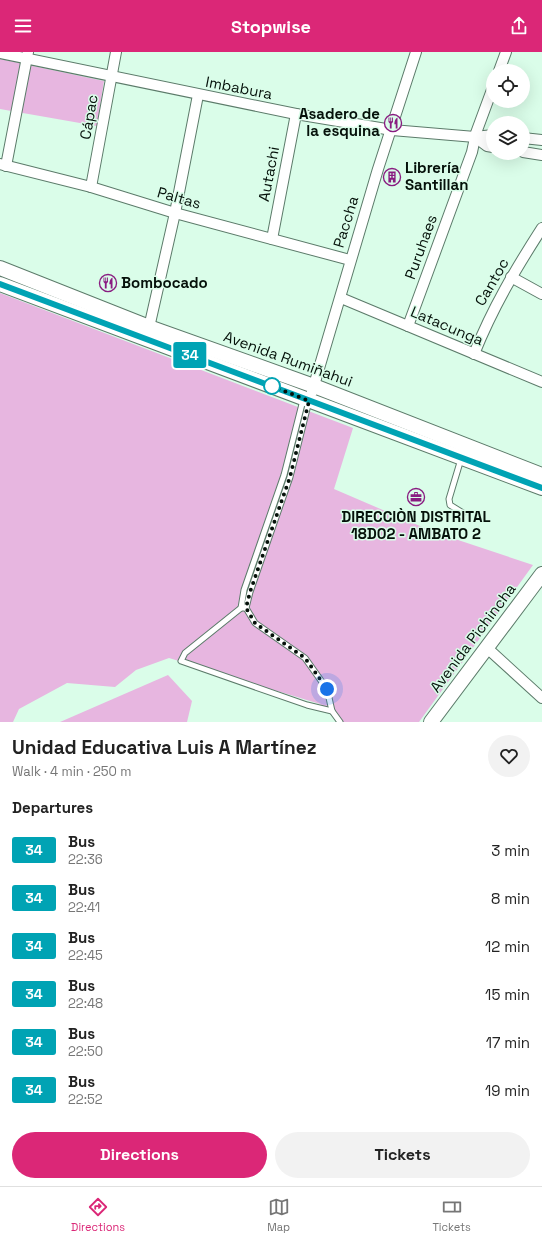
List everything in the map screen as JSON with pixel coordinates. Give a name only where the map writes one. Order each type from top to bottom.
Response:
[{"type":"main road","name":"Avenida Rumiñahui","points":[[0,268],[306,400],[542,488]]},
{"type":"main road","name":"Avenida Rumiñahui","points":[[0,284],[314,386],[542,475]]},
{"type":"main road","name":"Avenida Pichincha","points":[[431,722],[486,647],[541,576]]},
{"type":"street","name":"Cápac","points":[[91,187],[116,52]]},
{"type":"street","name":"Paccha","points":[[306,400],[314,386],[341,298],[350,260],[416,52]]},
{"type":"street","points":[[502,64],[506,52]]},
{"type":"street","name":"Imbabura","points":[[0,53],[27,55],[198,95],[296,114],[392,130],[475,137],[486,136]]},
{"type":"street","points":[[3,165],[27,55]]},
{"type":"street","points":[[148,333],[175,213],[198,95]]},
{"type":"street","name":"Puruhaes","points":[[408,326],[472,152],[475,137],[486,106]]},
{"type":"street","name":"Autachi","points":[[272,239],[296,114]]},
{"type":"street","name":"Imbabura","points":[[475,137],[486,145]]},
{"type":"street","points":[[530,139],[542,140]]},
{"type":"street","points":[[530,153],[542,155]]},
{"type":"street","name":"Paltas","points":[[3,165],[91,187],[175,213],[350,260]]},
{"type":"street","name":"Cantoc","points":[[474,354],[488,318],[511,277],[542,228]]},
{"type":"street","points":[[511,277],[542,294]]},
{"type":"street","name":"Latacunga","points":[[341,298],[542,382]]},
{"type":"street","points":[[486,647],[542,698]]},
{"type":"lane","points":[[306,400],[290,477],[244,608],[185,653],[182,661],[307,705],[332,711]]},
{"type":"lane","points":[[461,458],[449,499],[450,506],[464,513]]},
{"type":"lane","points":[[244,608],[255,623],[305,658],[327,689],[332,711],[340,722]]},
{"type":"shaded area","points":[[0,59],[104,81],[97,126],[0,109]]},
{"type":"shaded area","points":[[0,293],[353,428],[334,489],[434,532],[533,565],[419,722],[339,722],[320,704],[169,658],[136,670],[115,687],[67,683],[19,709],[13,722],[0,722]]},
{"type":"shaded area","points":[[168,675],[192,701],[187,722],[60,722]]},
{"type":"bus line","name":"34","points":[[0,284],[542,488]]},
{"type":"place","name":"Asadero de la esquina","points":[[393,123]]},
{"type":"place","name":"Librería Santillan","points":[[392,177]]},
{"type":"place","name":"Bombocado","points":[[108,283]]},
{"type":"place","name":"DIRECCIÒN DISTRITAL 18D02 - AMBATO 2","points":[[416,497]]},
{"type":"route","points":[[272,386],[309,401],[290,477],[250,592],[246,608],[255,623],[305,658],[327,689]]}]
